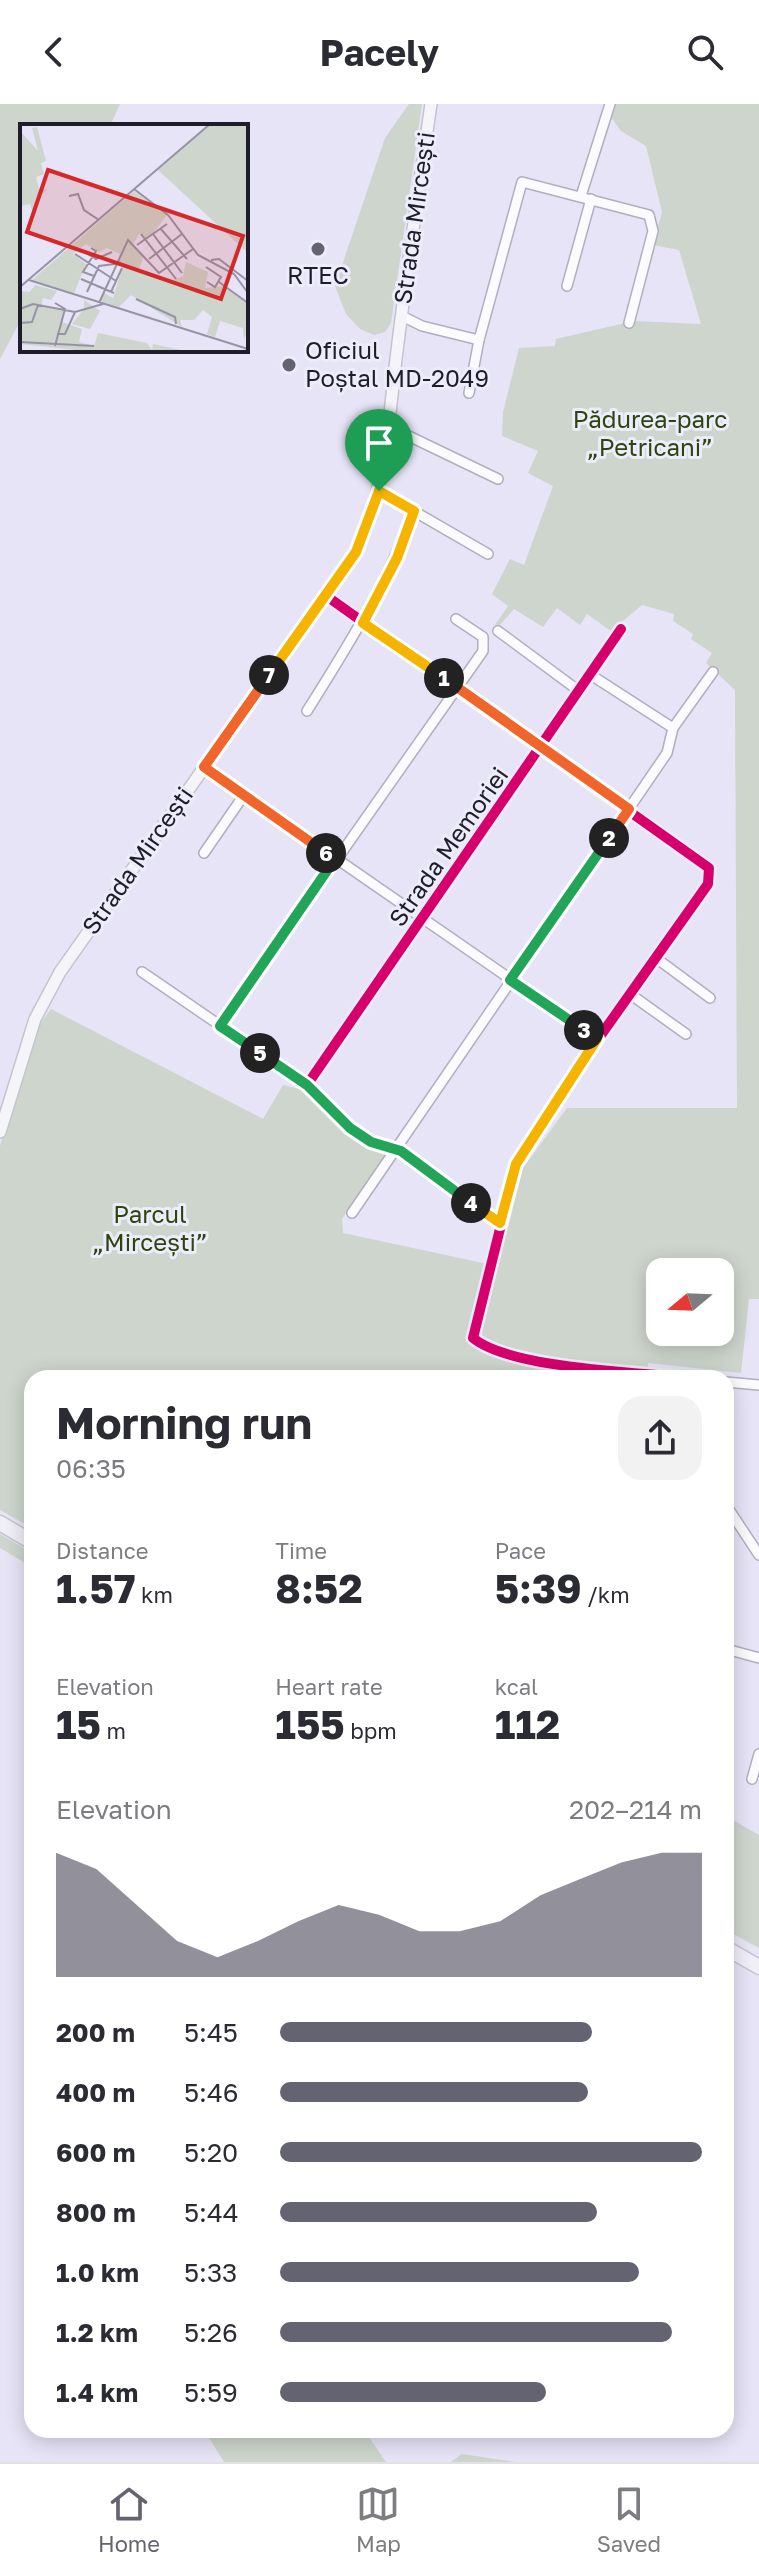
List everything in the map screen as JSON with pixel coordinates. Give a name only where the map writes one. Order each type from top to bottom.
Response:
[{"type":"highway","points":[[0,1523],[24,1537]]},
{"type":"highway","points":[[734,1953],[759,1967]]},
{"type":"main road","name":"Strada Mircești","points":[[0,1132],[35,1019],[49,992],[356,552],[379,491],[390,427],[431,104]]},
{"type":"street","points":[[567,286],[610,104]]},
{"type":"street","points":[[469,393],[479,340],[522,182],[645,213],[652,219],[653,231],[629,323]]},
{"type":"street","points":[[402,316],[422,326],[479,340]]},
{"type":"street","points":[[390,427],[498,479]]},
{"type":"street","points":[[379,491],[488,554]]},
{"type":"street","points":[[307,711],[363,623],[397,558],[414,511]]},
{"type":"street","points":[[325,595],[705,864],[711,875],[597,1039],[516,1164],[473,1338],[491,1351],[560,1364],[616,1370]]},
{"type":"street","points":[[220,1026],[485,647],[479,634],[456,619]]},
{"type":"street","name":"Strada Memoriei","points":[[307,1085],[542,748],[621,629]]},
{"type":"street","points":[[498,631],[579,691]]},
{"type":"street","points":[[352,1213],[667,753],[673,728],[713,672]]},
{"type":"street","points":[[591,675],[673,728]]},
{"type":"street","points":[[204,767],[597,1039]]},
{"type":"street","points":[[204,853],[244,795]]},
{"type":"street","points":[[656,958],[710,998]]},
{"type":"street","points":[[142,972],[307,1085],[350,1128],[371,1142],[401,1151],[500,1223]]},
{"type":"street","points":[[630,994],[686,1034]]},
{"type":"street","points":[[734,1383],[759,1385]]},
{"type":"street","points":[[734,1517],[759,1555]]},
{"type":"street","points":[[734,1651],[759,1658]]},
{"type":"street","points":[[752,1779],[759,1754]]},
{"type":"green space","points":[[0,104],[120,104],[111,124],[20,124],[20,322],[0,359]]},
{"type":"green space","points":[[409,104],[422,104],[391,323],[385,332],[374,335],[360,329],[346,314],[335,286],[385,138]]},
{"type":"green space","name":"Parcul „Mircești”","points":[[616,104],[759,104],[759,1299],[749,1299],[741,1373],[648,1363],[648,1370],[24,1370],[24,1524],[0,1510],[0,1146],[35,1031],[51,1009],[263,1119],[283,1085],[307,1091],[337,1119],[387,1152],[342,1219],[343,1233],[497,1266],[523,1168],[567,1108],[737,1108],[735,690],[706,663],[712,653],[691,639],[693,634],[673,621],[674,614],[642,605],[611,631],[587,614],[580,625],[557,608],[543,627],[514,609],[500,625],[495,625],[508,606],[492,594],[510,559],[524,565],[553,486],[528,473],[538,451],[502,436],[503,412],[519,348],[555,346],[556,339],[634,321],[701,324],[679,250],[653,245],[662,212],[646,146],[621,131],[611,117]]},
{"type":"green space","points":[[0,1534],[24,1548],[24,1562],[0,1548]]},
{"type":"green space","points":[[734,1821],[759,1835],[759,1948],[734,1934]]},
{"type":"green space","points":[[209,2438],[370,2438],[386,2462],[224,2462]]},
{"type":"green space","points":[[462,2454],[515,2462],[450,2462]]},
{"type":"cycle path","points":[[325,595],[709,868],[708,884],[574,1073],[516,1164],[473,1338],[516,1356],[601,1370]]},
{"type":"cycle path","points":[[307,1085],[621,629]]},
{"type":"place","name":"RTEC","points":[[318,249]]},
{"type":"place","name":"Oficiul Poștal MD-2049","points":[[289,365]]},
{"type":"route","points":[[379,491],[414,511],[397,558],[363,623],[629,809],[510,980],[597,1039],[516,1164],[500,1223],[401,1151],[388,1150],[350,1128],[307,1085],[220,1026],[335,859],[204,767],[356,552],[379,491]]},
{"type":"park label","name":"Pădurea-parc „Petricani”","points":[[650,434]]}]
